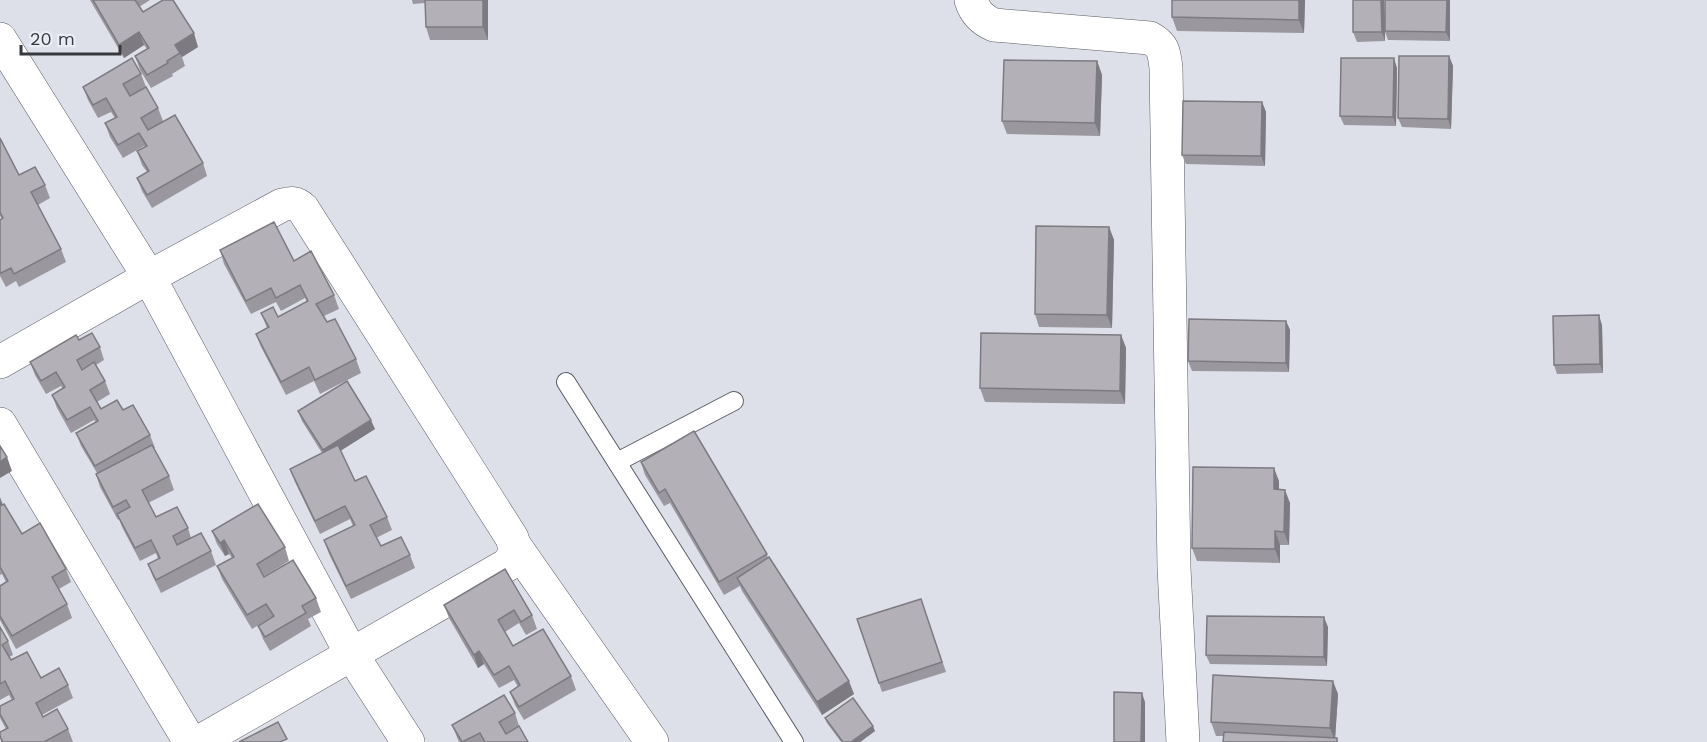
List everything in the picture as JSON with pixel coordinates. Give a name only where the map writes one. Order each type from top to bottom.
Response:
[{"type":"street","points":[[970,0],[983,20],[994,25],[1150,38],[1158,43],[1164,53],[1174,568],[1183,742]]},
{"type":"street","points":[[0,39],[149,277],[352,655],[408,742]]},
{"type":"street","points":[[0,362],[282,205],[298,204],[515,546],[652,742]]},
{"type":"street","points":[[0,424],[190,742]]},
{"type":"street","points":[[199,742],[507,565],[512,559],[515,546]]},
{"type":"lane","points":[[566,382],[794,742]]},
{"type":"lane","points":[[617,462],[734,401]]},
{"type":"building","points":[[93,0],[135,0],[143,12],[163,0],[173,0],[194,33],[175,45],[180,53],[147,75],[135,56],[149,48],[139,32],[119,45]]},
{"type":"building","points":[[425,0],[483,0],[483,27],[426,27]]},
{"type":"building","points":[[1172,0],[1299,0],[1299,20],[1172,17]]},
{"type":"building","points":[[1353,0],[1381,0],[1382,32],[1353,32]]},
{"type":"building","points":[[1385,0],[1447,0],[1446,32],[1385,31]]},
{"type":"building","points":[[1399,56],[1449,56],[1448,119],[1398,118]]},
{"type":"building","points":[[132,58],[141,74],[123,84],[130,96],[146,87],[158,108],[141,118],[148,130],[175,115],[203,163],[147,195],[137,178],[149,171],[137,151],[147,146],[139,133],[118,145],[105,123],[117,117],[106,98],[93,105],[83,87]]},
{"type":"building","points":[[1341,58],[1394,58],[1393,117],[1340,116]]},
{"type":"building","points":[[1004,60],[1097,61],[1095,123],[1002,121]]},
{"type":"building","points":[[1183,101],[1262,102],[1261,156],[1182,155]]},
{"type":"building","points":[[0,138],[19,175],[35,167],[45,185],[31,192],[61,249],[14,274],[11,268],[0,272],[0,220],[3,218],[0,212]]},
{"type":"building","points":[[274,222],[294,261],[311,251],[334,295],[316,304],[327,322],[335,319],[356,359],[315,380],[309,367],[281,382],[256,334],[269,327],[261,313],[273,307],[278,317],[308,301],[300,285],[276,298],[271,288],[246,301],[220,250]]},
{"type":"building","points":[[1036,226],[1109,227],[1107,315],[1035,314]]},
{"type":"building","points":[[1599,315],[1600,364],[1554,365],[1553,316]]},
{"type":"building","points":[[1189,319],[1286,321],[1286,363],[1188,361]]},
{"type":"building","points":[[92,333],[100,347],[77,360],[82,370],[94,362],[105,381],[90,390],[101,409],[117,400],[123,410],[133,405],[150,435],[95,466],[76,433],[98,421],[90,407],[67,420],[52,395],[65,387],[56,372],[41,381],[30,362],[76,335],[79,340]]},
{"type":"building","points":[[981,333],[1121,335],[1120,391],[980,388]]},
{"type":"building","points":[[347,381],[371,420],[323,450],[298,411]]},
{"type":"building","points":[[694,431],[767,554],[719,582],[665,489],[659,493],[641,462]]},
{"type":"building","points":[[152,445],[169,476],[142,490],[156,517],[177,507],[188,528],[173,536],[177,545],[201,533],[211,551],[156,580],[148,564],[160,558],[151,540],[135,548],[117,514],[130,507],[126,500],[113,507],[96,474]]},
{"type":"building","points":[[338,445],[355,481],[366,476],[387,517],[370,525],[381,546],[401,537],[410,555],[346,586],[324,540],[355,525],[345,506],[315,521],[290,469]]},
{"type":"building","points":[[0,446],[7,457],[0,462]]},
{"type":"building","points":[[1193,467],[1274,468],[1274,489],[1285,490],[1284,532],[1275,531],[1275,549],[1192,548]]},
{"type":"building","points":[[4,504],[22,534],[40,523],[66,569],[52,577],[67,604],[12,636],[0,616],[0,586],[8,581],[0,567],[0,506]]},
{"type":"building","points":[[258,504],[285,547],[257,564],[264,577],[293,560],[316,598],[302,606],[306,613],[265,637],[258,626],[274,616],[266,604],[247,615],[217,566],[234,557],[224,540],[220,543],[212,531]]},
{"type":"building","points":[[769,557],[849,681],[817,702],[737,578]]},
{"type":"building","points":[[505,569],[532,615],[521,622],[514,610],[498,620],[513,646],[543,629],[571,676],[519,707],[510,692],[520,685],[509,666],[494,675],[479,651],[474,655],[444,605]]},
{"type":"building","points":[[921,599],[942,662],[879,683],[857,619]]},
{"type":"building","points":[[1207,616],[1324,617],[1324,657],[1206,655]]},
{"type":"building","points":[[0,627],[8,641],[2,645],[11,660],[27,652],[41,678],[59,668],[68,685],[36,703],[43,717],[57,709],[68,729],[44,742],[3,742],[0,736],[0,732],[8,728],[0,714],[0,706],[14,699],[5,681],[0,684]]},
{"type":"building","points":[[1213,675],[1333,681],[1330,728],[1211,722]]},
{"type":"building","points":[[1114,692],[1142,693],[1141,742],[1114,742]]},
{"type":"building","points":[[504,695],[515,713],[499,722],[506,734],[519,726],[528,742],[485,742],[480,733],[462,742],[452,725]]},
{"type":"building","points":[[853,698],[873,726],[851,742],[843,742],[825,718]]},
{"type":"building","points":[[278,722],[287,739],[280,742],[239,742]]},
{"type":"building","points":[[1224,732],[1337,738],[1337,742],[1223,742]]}]
